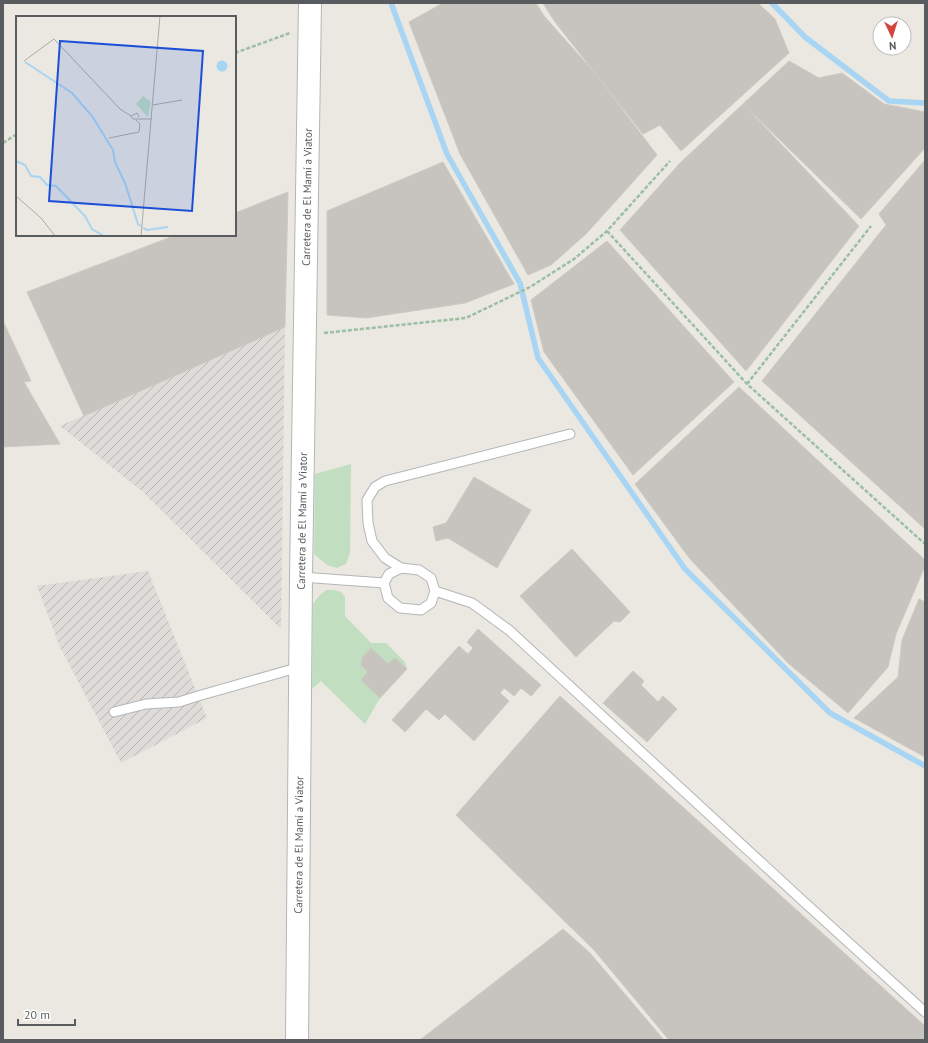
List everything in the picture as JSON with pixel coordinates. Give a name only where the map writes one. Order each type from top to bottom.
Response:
[{"type":"street","name":"Carretera de El Mamí a Viator","points":[[297,1040],[301,577],[310,3]]},
{"type":"lane","points":[[401,568],[389,574],[384,583],[388,598],[400,608],[421,610],[431,603],[435,591],[431,578],[419,570],[401,568],[385,558],[372,541],[368,523],[367,500],[375,487],[385,481],[570,434]]},
{"type":"lane","points":[[301,577],[384,583]]},
{"type":"lane","points":[[435,591],[472,603],[509,630],[925,1012]]},
{"type":"lane","points":[[114,712],[146,704],[179,702],[300,667]]},
{"type":"path","points":[[236,53],[309,26]]},
{"type":"path","points":[[3,143],[16,135]]},
{"type":"path","points":[[305,335],[466,318],[530,287],[574,259],[607,231],[670,161]]},
{"type":"path","points":[[747,384],[870,226]]},
{"type":"path","points":[[607,231],[747,384],[925,544]]},
{"type":"shaded area","points":[[285,327],[281,629],[143,492],[60,426]]},
{"type":"shaded area","points":[[148,571],[207,718],[121,763],[60,647],[37,586]]},
{"type":"green space","points":[[351,464],[350,553],[346,564],[337,568],[327,565],[314,554],[315,474]]},
{"type":"green space","points":[[326,590],[341,592],[345,597],[345,616],[371,643],[386,643],[405,662],[407,669],[380,698],[365,724],[321,681],[312,689],[313,604]]},
{"type":"building","points":[[443,3],[536,3],[544,16],[594,72],[657,155],[586,234],[551,265],[528,275],[460,154],[409,22]]},
{"type":"building","points":[[543,3],[758,3],[775,19],[789,53],[681,151],[660,125],[643,134],[555,22]]},
{"type":"building","points":[[789,61],[819,78],[842,73],[884,104],[925,112],[925,148],[861,219],[743,104]]},
{"type":"building","points":[[743,104],[859,226],[746,371],[620,230],[680,163]]},
{"type":"building","points":[[925,160],[925,529],[762,381],[886,225],[879,214]]},
{"type":"building","points":[[443,162],[514,284],[465,303],[366,318],[327,315],[327,211]]},
{"type":"building","points":[[288,192],[285,327],[84,416],[27,292],[173,236],[236,236],[236,213]]},
{"type":"building","points":[[607,241],[734,382],[633,475],[544,352],[531,300]]},
{"type":"building","points":[[3,321],[31,381],[24,382],[60,444],[3,447]]},
{"type":"building","points":[[739,387],[925,560],[925,566],[896,634],[888,667],[848,713],[788,663],[690,559],[635,484]]},
{"type":"building","points":[[474,477],[531,510],[497,568],[448,538],[436,541],[433,527],[446,523]]},
{"type":"building","points":[[572,549],[630,612],[620,622],[614,621],[576,657],[520,596]]},
{"type":"building","points":[[919,599],[925,602],[925,757],[854,718],[898,677],[902,640]]},
{"type":"building","points":[[478,629],[541,685],[531,696],[521,688],[514,696],[504,688],[500,693],[509,701],[474,741],[445,714],[439,720],[426,709],[405,732],[392,720],[459,646],[468,654],[473,648],[467,642]]},
{"type":"building","points":[[371,648],[388,664],[395,658],[407,669],[380,698],[361,680],[368,672],[361,665],[362,658]]},
{"type":"building","points":[[633,671],[644,681],[641,685],[658,702],[663,696],[677,709],[647,742],[603,703]]},
{"type":"building","points":[[560,696],[925,1026],[925,1040],[669,1040],[594,950],[456,815]]},
{"type":"building","points":[[563,929],[590,953],[664,1040],[420,1040]]},
{"type":"waterway","points":[[391,3],[447,154],[520,283],[538,358],[685,569],[830,713],[925,766]]},
{"type":"waterway","points":[[772,3],[805,37],[889,101],[925,103]]}]
